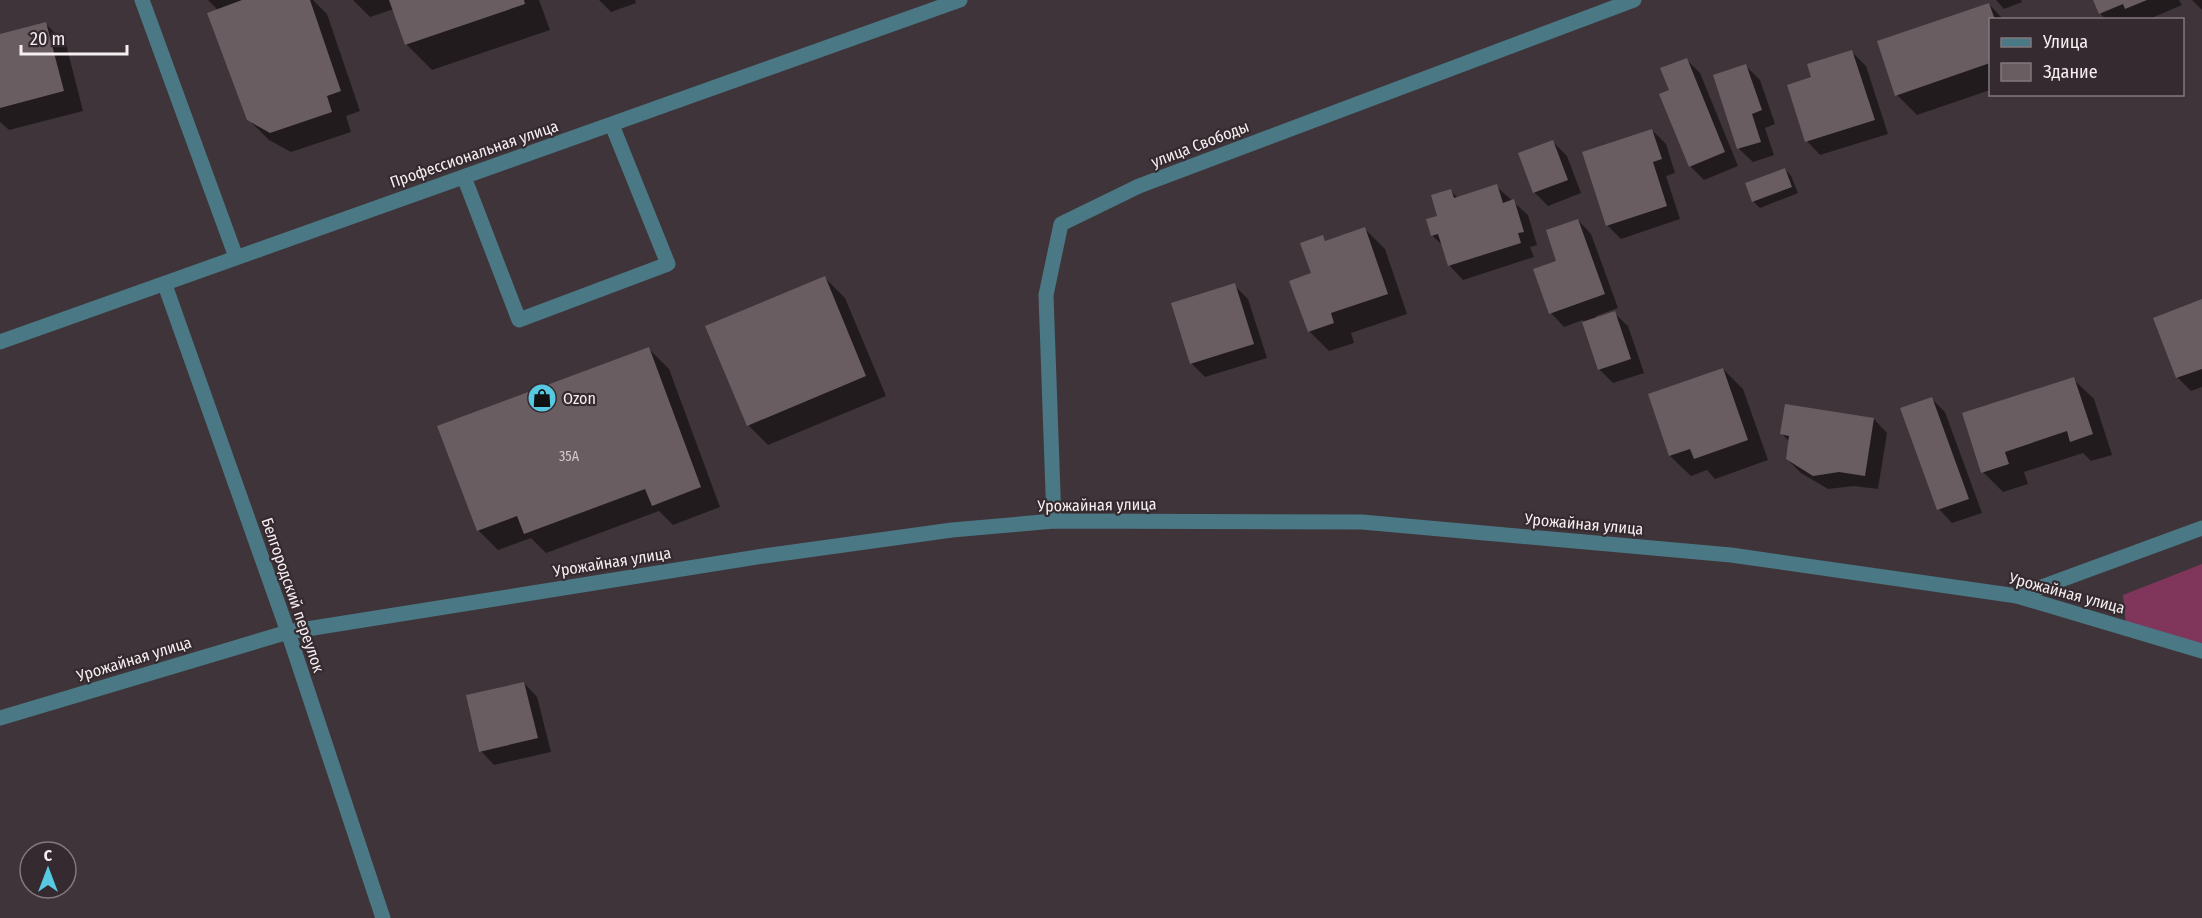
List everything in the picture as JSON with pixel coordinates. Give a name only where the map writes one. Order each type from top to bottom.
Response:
[{"type":"street","points":[[142,0],[236,257]]},
{"type":"street","name":"Профессиональная улица","points":[[0,342],[960,0]]},
{"type":"street","name":"улица Свободы","points":[[1054,521],[1046,295],[1061,224],[1139,186],[1634,0]]},
{"type":"street","points":[[464,177],[519,320],[668,264],[612,125]]},
{"type":"street","name":"Белгородский переулок","points":[[165,285],[288,632],[383,918]]},
{"type":"street","name":"Урожайная улица","points":[[0,718],[288,632],[764,556],[952,530],[1054,521],[1362,522],[1731,555],[2017,596],[2202,651]]},
{"type":"street","points":[[2017,596],[2202,528]]},
{"type":"shaded area","points":[[2202,564],[2202,649],[2126,625],[2123,595]]},
{"type":"building","points":[[242,0],[310,0],[341,91],[327,96],[332,112],[270,133],[247,120],[207,13]]},
{"type":"building","points":[[389,0],[524,0],[525,4],[405,45]]},
{"type":"building","points":[[2093,0],[2147,0],[2125,9],[2123,4],[2099,14]]},
{"type":"building","points":[[1989,3],[1994,18],[1989,18],[1989,63],[1895,96],[1877,41]]},
{"type":"building","points":[[46,22],[64,91],[0,108],[0,34]]},
{"type":"building","points":[[1852,50],[1875,120],[1805,142],[1787,85],[1811,77],[1807,64]]},
{"type":"building","points":[[1687,58],[1725,152],[1689,167],[1659,94],[1669,90],[1660,68]]},
{"type":"building","points":[[1746,64],[1762,110],[1752,114],[1761,142],[1737,149],[1713,75]]},
{"type":"building","points":[[1652,129],[1662,159],[1653,162],[1667,206],[1606,226],[1582,152]]},
{"type":"building","points":[[1553,140],[1568,180],[1533,193],[1518,153]]},
{"type":"building","points":[[1785,168],[1792,187],[1752,202],[1745,183]]},
{"type":"building","points":[[1497,184],[1503,203],[1514,199],[1524,232],[1518,233],[1521,243],[1448,266],[1438,234],[1431,236],[1426,219],[1437,216],[1431,195],[1451,189],[1454,198]]},
{"type":"building","points":[[1578,219],[1605,294],[1549,314],[1533,269],[1556,261],[1546,230]]},
{"type":"building","points":[[1365,227],[1388,294],[1331,313],[1334,323],[1308,332],[1289,281],[1311,273],[1300,243],[1323,235],[1325,241]]},
{"type":"building","points":[[825,276],[866,376],[747,426],[705,326]]},
{"type":"building","points":[[1235,283],[1254,344],[1190,364],[1171,303]]},
{"type":"building","points":[[2202,299],[2202,369],[2176,378],[2153,318]]},
{"type":"building","points":[[1615,311],[1631,359],[1598,370],[1582,322]]},
{"type":"building","points":[[649,347],[701,487],[652,506],[645,489],[524,534],[517,516],[477,531],[437,426]]},
{"type":"building","points":[[1723,368],[1748,440],[1694,459],[1690,449],[1669,456],[1648,394]]},
{"type":"building","points":[[2074,377],[2093,434],[2070,442],[2067,431],[2005,452],[2009,464],[1981,473],[1962,413]]},
{"type":"building","points":[[1932,397],[1969,499],[1937,510],[1900,408]]},
{"type":"building","points":[[1785,404],[1874,418],[1865,476],[1839,472],[1813,476],[1786,459],[1789,436],[1780,434]]},
{"type":"building","points":[[524,682],[538,738],[479,752],[466,695]]},
{"type":"place","name":"Ozon","points":[[542,398]]}]
